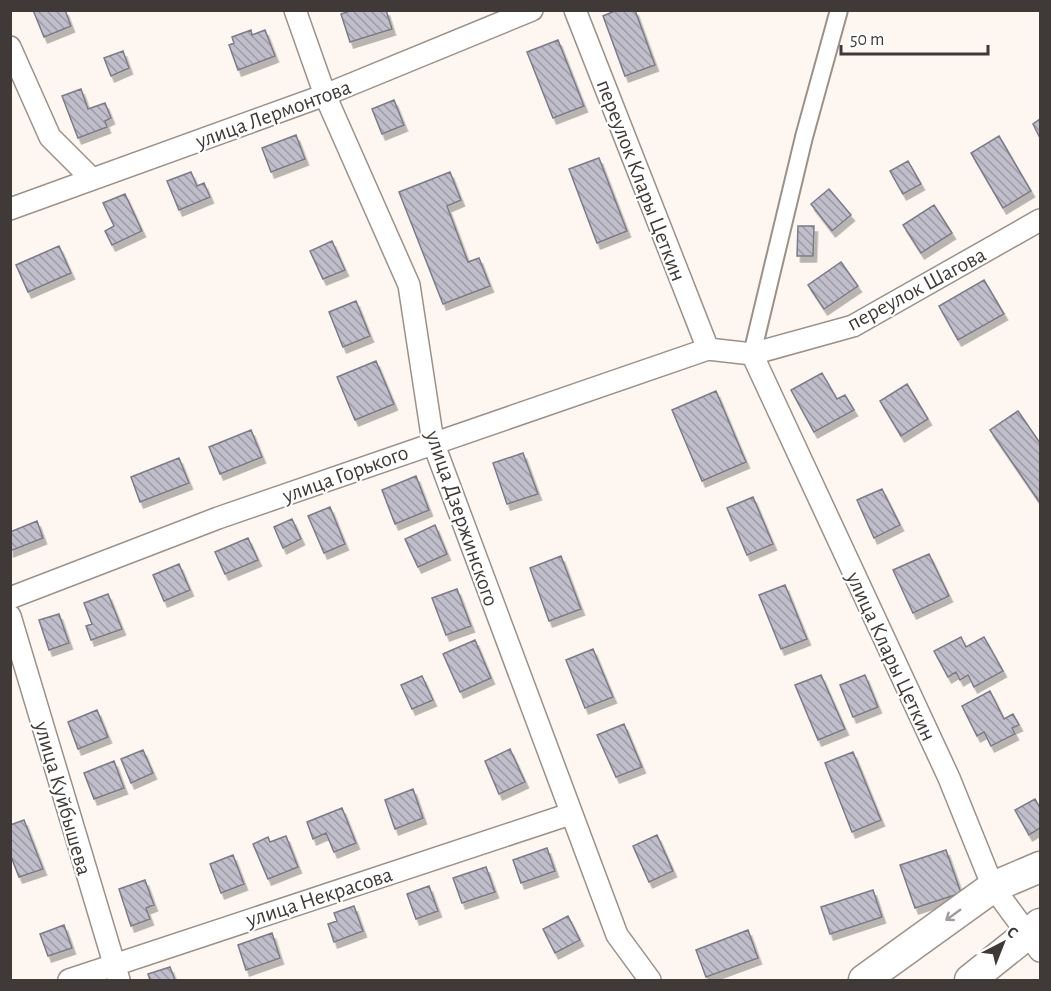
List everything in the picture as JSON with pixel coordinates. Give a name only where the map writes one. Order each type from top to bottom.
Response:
[{"type":"main road","points":[[864,981],[993,887],[1041,867]]},
{"type":"main road","points":[[970,981],[1036,937]]},
{"type":"street","name":"улица Дзержинского","points":[[295,10],[325,95],[409,285],[433,442],[617,935],[650,981]]},
{"type":"street","name":"улица Лермонтова","points":[[10,209],[325,95],[532,10]]},
{"type":"street","name":"переулок Клары Цеткин","points":[[575,10],[708,349]]},
{"type":"street","points":[[752,354],[804,137],[839,10]]},
{"type":"street","points":[[10,47],[50,136],[92,179]]},
{"type":"street","name":"переулок Шагова","points":[[752,354],[853,326],[1041,220]]},
{"type":"street","name":"улица Горького","points":[[10,598],[218,518],[708,349],[752,354]]},
{"type":"street","name":"улица Клары Цеткин","points":[[752,354],[949,778],[993,887],[1036,937]]},
{"type":"street","name":"улица Куйбышева","points":[[10,616],[116,972]]},
{"type":"street","name":"улица Некрасова","points":[[69,981],[116,972],[570,814]]},
{"type":"building","points":[[33,10],[65,10],[71,26],[44,37]]},
{"type":"building","points":[[353,10],[386,10],[392,29],[350,42],[341,14]]},
{"type":"building","points":[[617,10],[635,10],[655,65],[625,76],[603,16]]},
{"type":"building","points":[[251,30],[252,35],[265,30],[275,56],[238,70],[229,45],[234,43],[232,37]]},
{"type":"building","points":[[558,40],[584,106],[553,118],[527,52]]},
{"type":"building","points":[[123,51],[129,68],[111,76],[104,58]]},
{"type":"building","points":[[81,89],[88,109],[105,103],[111,118],[105,121],[107,127],[78,138],[62,96]]},
{"type":"building","points":[[394,100],[404,125],[382,134],[372,109]]},
{"type":"building","points":[[1040,119],[1040,138],[1033,124]]},
{"type":"building","points":[[296,135],[305,159],[271,172],[262,148]]},
{"type":"building","points":[[999,136],[1031,191],[1003,208],[971,153]]},
{"type":"building","points":[[599,158],[627,231],[597,243],[569,169]]},
{"type":"building","points":[[908,161],[921,184],[903,194],[890,171]]},
{"type":"building","points":[[191,172],[197,186],[204,183],[210,197],[179,210],[167,181]]},
{"type":"building","points":[[450,172],[461,200],[447,206],[468,262],[479,258],[490,286],[443,304],[399,192]]},
{"type":"building","points":[[829,189],[851,215],[832,231],[811,204]]},
{"type":"building","points":[[125,194],[142,231],[112,245],[105,231],[114,226],[103,203]]},
{"type":"building","points":[[934,205],[952,233],[921,253],[903,225]]},
{"type":"building","points":[[798,226],[814,226],[813,256],[797,256]]},
{"type":"building","points":[[332,241],[345,270],[323,279],[310,251]]},
{"type":"building","points":[[59,246],[71,273],[28,292],[16,265]]},
{"type":"building","points":[[841,262],[858,286],[824,309],[808,285]]},
{"type":"building","points":[[984,280],[1004,314],[958,340],[939,306]]},
{"type":"building","points":[[356,301],[370,336],[343,347],[329,312]]},
{"type":"building","points":[[376,361],[394,404],[355,420],[337,377]]},
{"type":"building","points":[[822,373],[837,399],[845,395],[854,410],[814,432],[791,390]]},
{"type":"building","points":[[907,384],[928,419],[901,436],[880,401]]},
{"type":"building","points":[[716,391],[746,462],[702,481],[672,410]]},
{"type":"building","points":[[1018,411],[1040,443],[1040,503],[990,430]]},
{"type":"building","points":[[251,430],[262,457],[220,474],[209,447]]},
{"type":"building","points":[[523,453],[538,494],[507,504],[493,463]]},
{"type":"building","points":[[179,458],[189,483],[140,502],[131,477]]},
{"type":"building","points":[[416,476],[429,510],[395,524],[382,490]]},
{"type":"building","points":[[882,489],[900,525],[874,538],[857,500]]},
{"type":"building","points":[[753,497],[773,544],[747,555],[727,508]]},
{"type":"building","points":[[330,507],[345,544],[324,553],[308,516]]},
{"type":"building","points":[[292,519],[301,539],[283,548],[274,527]]},
{"type":"building","points":[[37,521],[43,538],[10,551],[10,532]]},
{"type":"building","points":[[435,525],[447,554],[418,567],[405,539]]},
{"type":"building","points":[[248,538],[258,560],[225,574],[215,552]]},
{"type":"building","points":[[929,554],[949,596],[913,613],[893,570]]},
{"type":"building","points":[[561,556],[581,609],[549,621],[530,568]]},
{"type":"building","points":[[179,564],[190,590],[164,601],[153,575]]},
{"type":"building","points":[[785,585],[807,639],[781,649],[759,595]]},
{"type":"building","points":[[457,589],[471,626],[446,635],[432,598]]},
{"type":"building","points":[[108,594],[122,629],[91,640],[86,626],[92,624],[84,603]]},
{"type":"building","points":[[59,614],[69,643],[49,650],[39,620]]},
{"type":"building","points":[[961,637],[966,647],[984,637],[1003,671],[974,687],[968,675],[960,680],[956,672],[948,677],[934,651]]},
{"type":"building","points":[[475,640],[491,678],[460,692],[443,654]]},
{"type":"building","points":[[593,649],[613,697],[585,708],[566,660]]},
{"type":"building","points":[[821,675],[845,729],[818,740],[795,685]]},
{"type":"building","points":[[865,675],[878,707],[853,717],[840,685]]},
{"type":"building","points":[[422,676],[433,700],[412,709],[401,685]]},
{"type":"building","points":[[990,691],[1004,719],[1013,714],[1019,725],[1012,728],[1015,734],[991,746],[984,732],[977,736],[962,706]]},
{"type":"building","points":[[97,710],[108,737],[78,749],[68,722]]},
{"type":"building","points":[[624,724],[642,767],[616,777],[597,735]]},
{"type":"building","points":[[510,749],[525,782],[499,794],[485,761]]},
{"type":"building","points":[[143,750],[153,773],[131,783],[121,759]]},
{"type":"building","points":[[853,752],[881,820],[852,832],[825,763]]},
{"type":"building","points":[[114,761],[124,788],[94,799],[84,773]]},
{"type":"building","points":[[413,789],[423,818],[395,829],[385,800]]},
{"type":"building","points":[[1035,799],[1040,808],[1040,828],[1029,835],[1015,810]]},
{"type":"building","points":[[342,808],[356,843],[334,852],[326,833],[313,839],[307,822]]},
{"type":"building","points":[[24,820],[43,869],[19,877],[10,854],[10,825]]},
{"type":"building","points":[[657,835],[673,871],[649,882],[633,846]]},
{"type":"building","points":[[286,836],[298,867],[268,879],[253,844],[268,837],[270,842]]},
{"type":"building","points":[[547,848],[555,871],[521,883],[513,860]]},
{"type":"building","points":[[946,850],[961,893],[915,908],[900,865]]},
{"type":"building","points":[[233,855],[244,884],[221,893],[210,864]]},
{"type":"building","points":[[486,867],[495,892],[462,903],[453,878]]},
{"type":"building","points":[[145,880],[154,905],[146,908],[150,919],[131,926],[119,889]]},
{"type":"building","points":[[429,886],[438,911],[416,919],[407,894]]},
{"type":"building","points":[[873,890],[882,917],[830,934],[821,907]]},
{"type":"building","points":[[354,906],[363,931],[334,942],[328,924],[337,921],[334,913]]},
{"type":"building","points":[[568,916],[580,940],[555,953],[543,929]]},
{"type":"building","points":[[64,925],[72,948],[48,956],[40,934]]},
{"type":"building","points":[[748,930],[758,958],[706,977],[696,950]]},
{"type":"building","points":[[272,933],[280,958],[246,970],[238,945]]},
{"type":"building","points":[[170,967],[175,980],[150,980],[148,974]]}]
